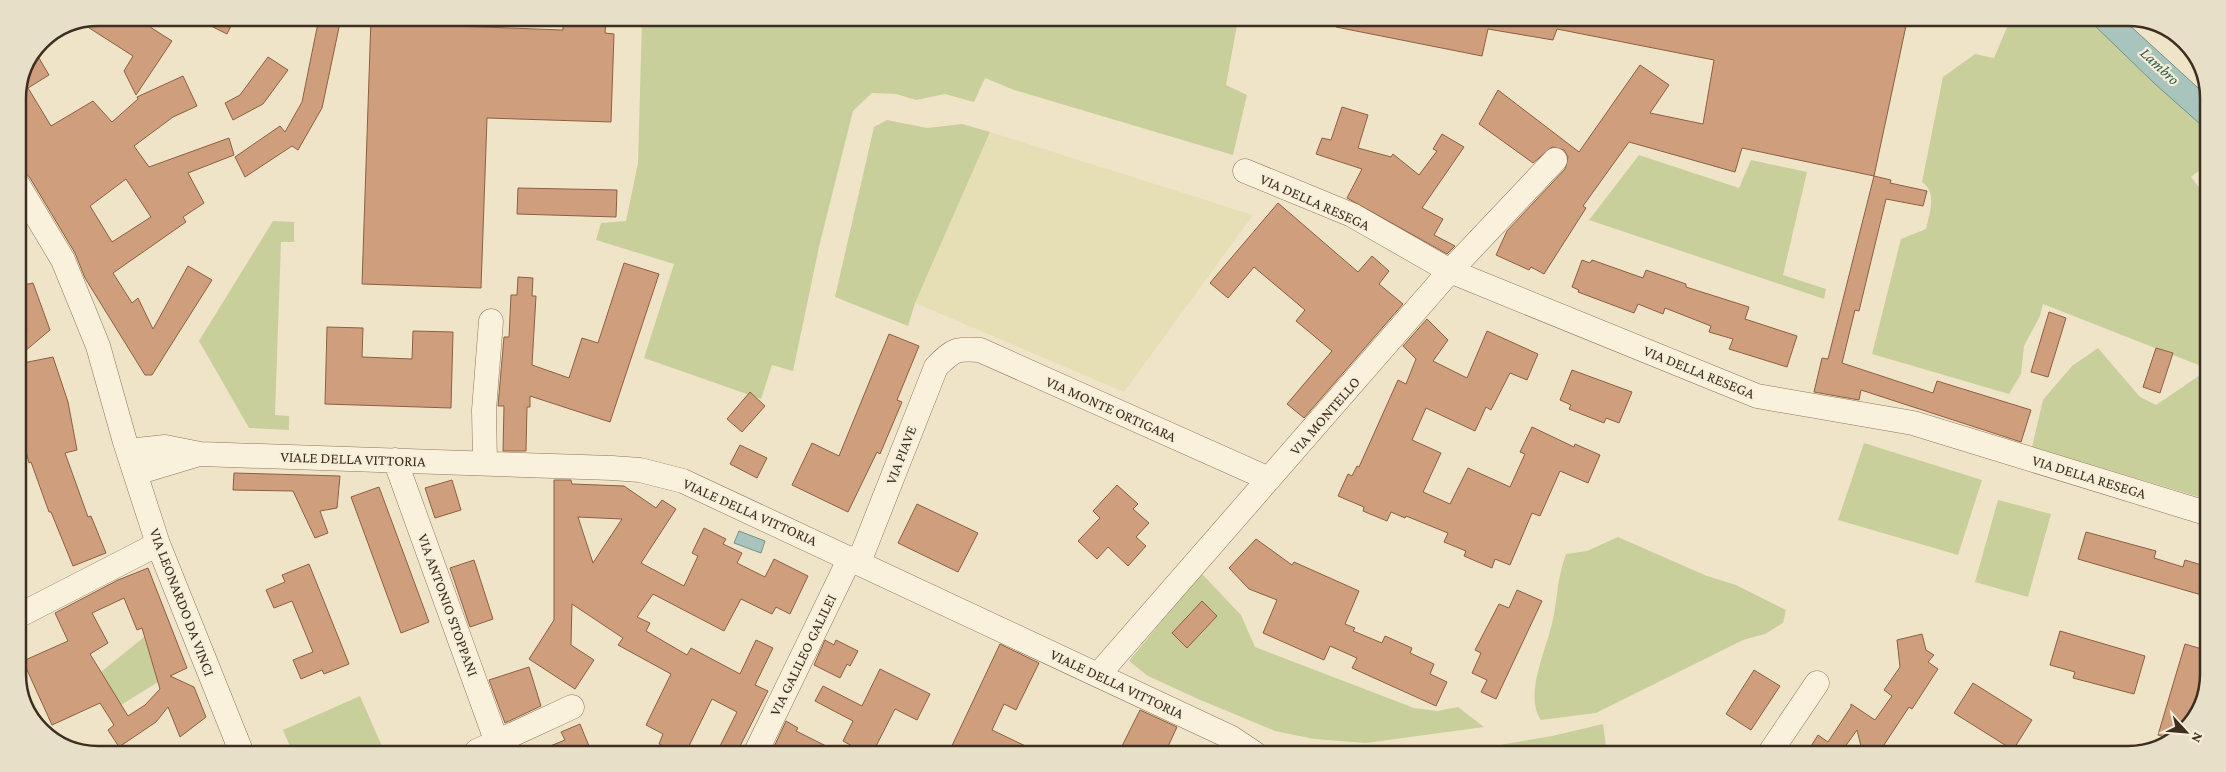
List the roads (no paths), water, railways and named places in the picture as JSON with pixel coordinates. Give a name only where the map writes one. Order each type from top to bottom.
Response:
[{"type":"street","name":"VIA MONTELLO","points":[[1098,675],[1450,271],[1554,160]]},
{"type":"street","name":"VIA DELLA RESEGA","points":[[1245,170],[1352,215],[1450,271],[1757,396],[1913,423],[2200,511]]},
{"type":"street","name":"VIA LEONARDO DA VINCI","points":[[26,198],[63,260],[98,346],[158,544],[239,746]]},
{"type":"street","points":[[485,463],[484,410],[492,321]]},
{"type":"street","name":"VIA MONTE ORTIGARA","points":[[951,352],[963,348],[980,350],[1270,479]]},
{"type":"street","name":"VIA PIAVE","points":[[854,560],[936,367],[951,352]]},
{"type":"street","name":"VIALE DELLA VITTORIA","points":[[132,462],[165,447],[200,454],[612,468],[640,470],[665,475],[683,481],[854,560],[1230,737],[1244,746]]},
{"type":"street","name":"VIA ANTONIO STOPPANI","points":[[395,460],[491,746]]},
{"type":"street","points":[[26,612],[158,544]]},
{"type":"street","name":"VIA GALILEO GALILEI","points":[[759,746],[854,560]]},
{"type":"street","points":[[1774,746],[1816,683]]},
{"type":"street","points":[[496,746],[572,707]]},
{"type":"water","name":"Lambro","points":[[2095,26],[2131,26],[2199,89],[2200,124],[2155,84]]},
{"type":"water","points":[[739,531],[765,541],[761,553],[734,543]]}]
